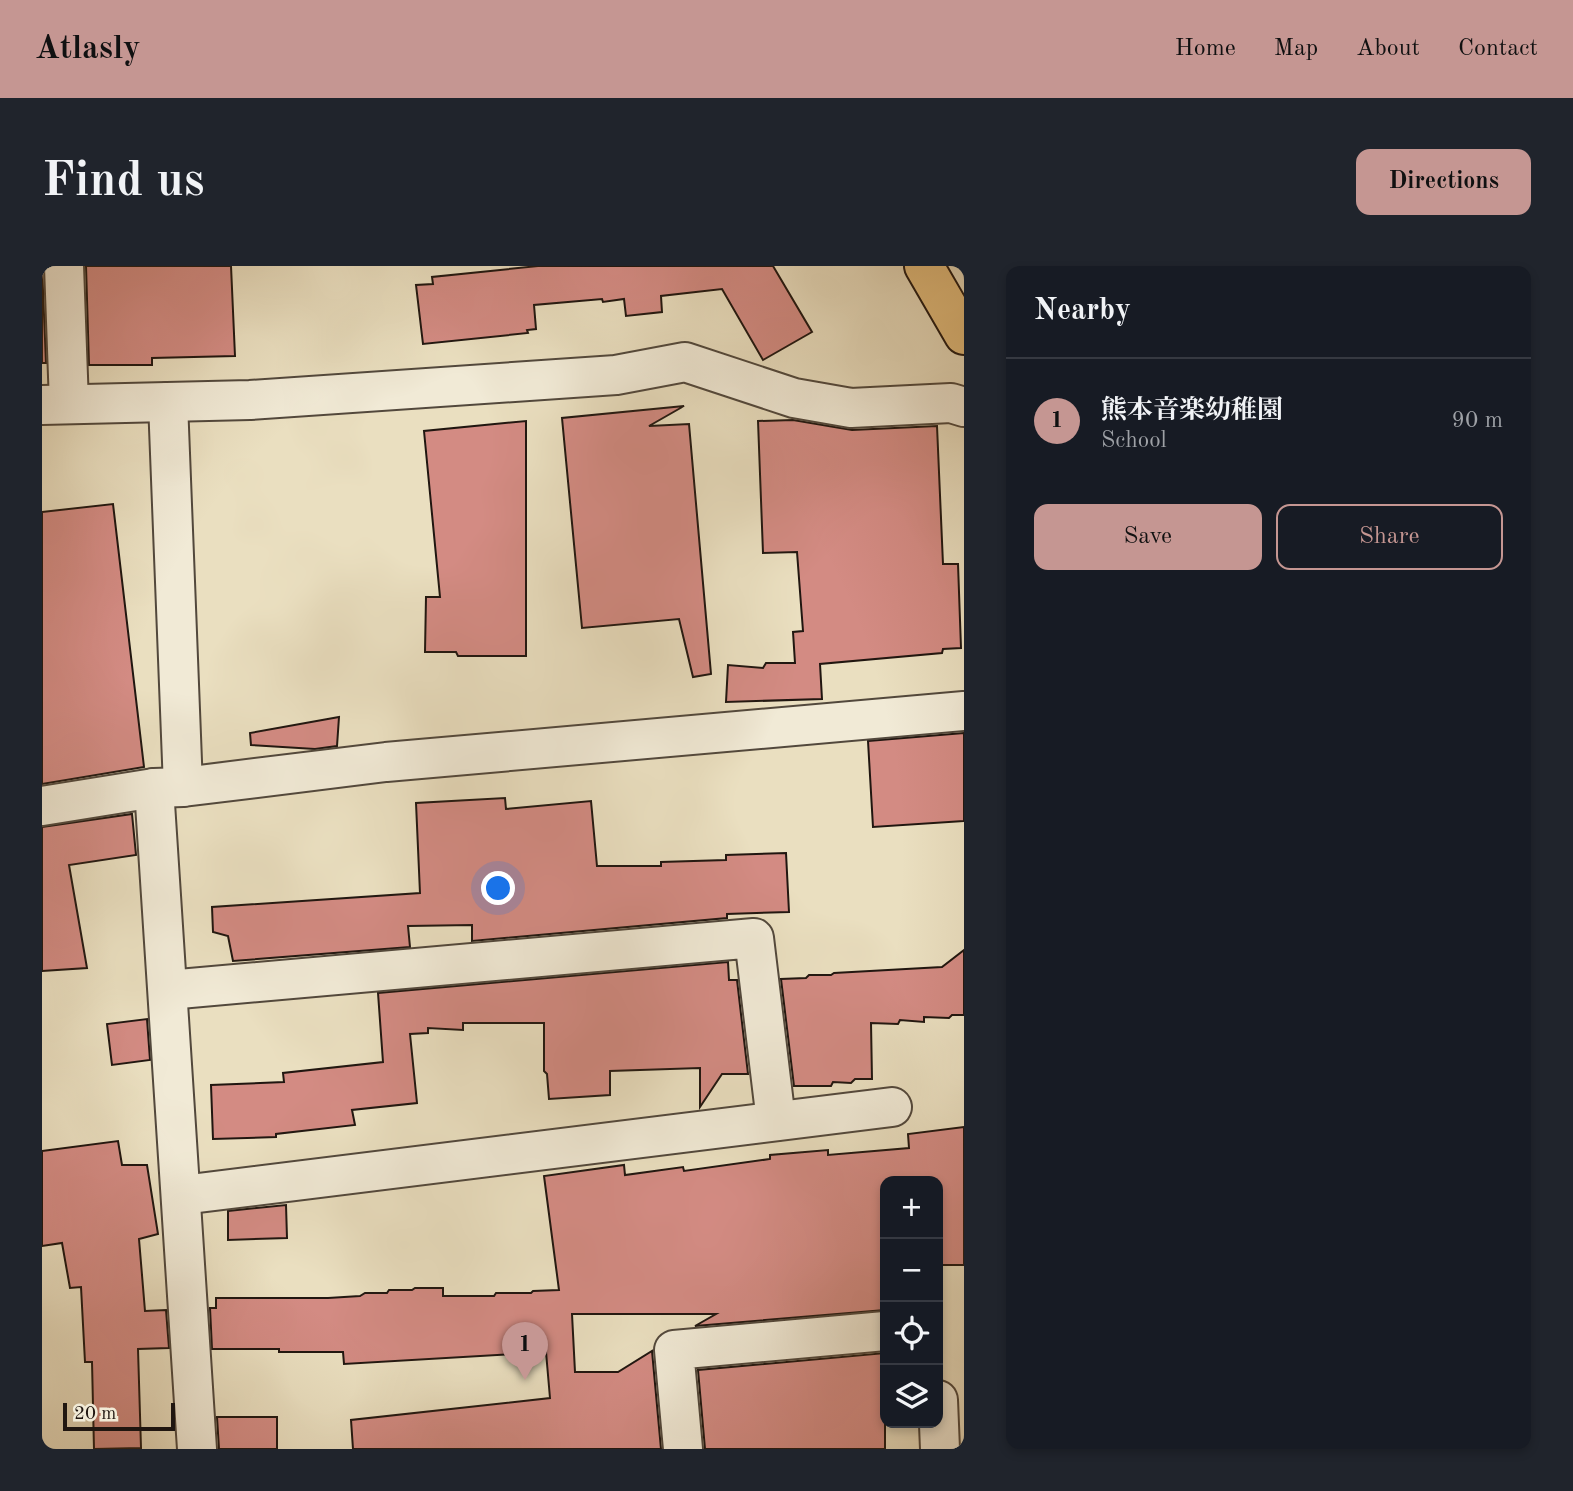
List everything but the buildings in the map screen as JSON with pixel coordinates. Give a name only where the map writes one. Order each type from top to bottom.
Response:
[{"type":"highway","points":[[924,266],[964,335]]},
{"type":"street","points":[[64,266],[55,404],[250,400],[602,376],[685,362],[794,398],[851,408],[951,403],[964,407]]},
{"type":"street","points":[[168,402],[168,990],[197,1449]]},
{"type":"street","points":[[42,806],[386,762],[964,711]]},
{"type":"street","points":[[168,990],[754,938],[776,1121]]},
{"type":"street","points":[[182,1195],[892,1107]]},
{"type":"street","points":[[683,1449],[674,1350],[880,1331]]},
{"type":"street","points":[[939,1428],[940,1449]]},
{"type":"place","name":"熊本音楽幼稚園","points":[[525,1380]]}]
